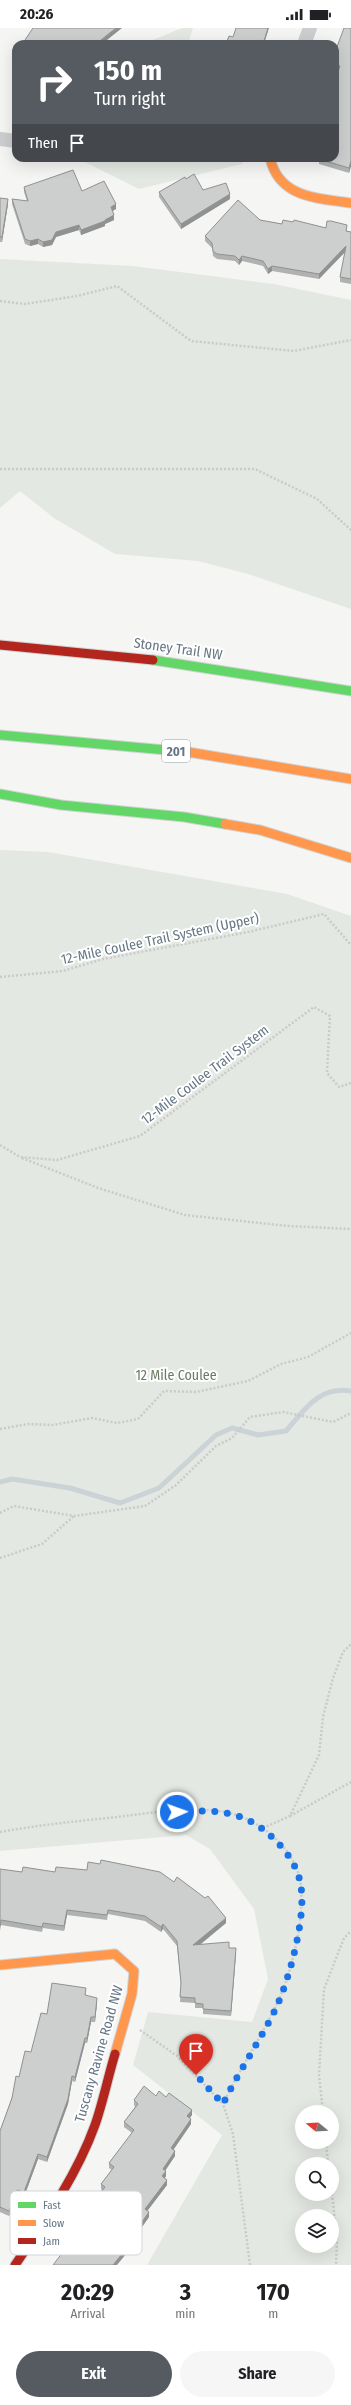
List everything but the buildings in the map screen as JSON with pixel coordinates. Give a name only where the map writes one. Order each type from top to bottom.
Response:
[{"type":"main road","points":[[271,162],[273,171],[278,180],[294,192],[351,203]]},
{"type":"main road","name":"Stoney Trail NW","points":[[0,645],[128,656],[349,690]]},
{"type":"main road","name":"201","points":[[0,735],[204,754],[351,779]]},
{"type":"main road","points":[[0,794],[61,805],[184,817],[260,830],[351,858]]},
{"type":"main road","points":[[8,806],[61,805]]},
{"type":"main road","name":"Tuscany Ravine Road NW","points":[[0,1965],[115,1954],[134,1970],[132,1994],[125,2022],[95,2124],[73,2172],[62,2191]]},
{"type":"main road","name":"Tuscany Ravine Road NW","points":[[15,2265],[22,2255]]},
{"type":"street","points":[[306,40],[310,28]]},
{"type":"street","points":[[0,139],[12,140]]},
{"type":"path","points":[[0,301],[25,304],[77,296],[117,286],[191,341],[294,351],[351,340]]},
{"type":"path","points":[[0,469],[255,469],[317,499],[351,530]]},
{"type":"path","name":"12-Mile Coulee Trail System (Upper)","points":[[0,977],[63,971],[138,952],[248,932],[324,914],[351,945]]},
{"type":"path","name":"12-Mile Coulee Trail System","points":[[0,1145],[20,1157],[57,1160],[140,1136],[314,1007],[330,1016],[327,1073],[339,1088],[351,1083]]},
{"type":"path","points":[[20,1157],[98,1188],[185,1215],[288,1226],[351,1229]]},
{"type":"path","points":[[0,1429],[28,1424],[53,1425],[92,1418],[117,1423],[138,1419],[164,1392],[196,1392],[248,1381],[281,1364],[308,1356],[351,1333]]},
{"type":"path","points":[[0,1513],[14,1506],[74,1516],[145,1506],[176,1485],[216,1446],[232,1438],[250,1417],[283,1412],[333,1422],[351,1413]]},
{"type":"path","points":[[0,1558],[42,1544],[74,1516]]},
{"type":"path","points":[[290,1816],[319,1755],[323,1717],[333,1678],[342,1652],[351,1644]]},
{"type":"path","points":[[262,1828],[301,1812],[351,1782]]},
{"type":"path","points":[[0,1832],[153,1813],[219,1811],[248,1819],[262,1828],[289,1854],[302,1887],[301,1911],[291,1965],[276,2008],[223,2104]]},
{"type":"path","points":[[322,2105],[319,2075],[324,1989],[344,1938],[351,1931]]},
{"type":"path","points":[[125,2022],[177,2056],[223,2104],[233,2134],[250,2265]]},
{"type":"path","points":[[333,2201],[336,2239],[336,2265]]},
{"type":"green space","points":[[182,28],[193,28],[189,40],[153,40]]},
{"type":"green space","points":[[85,162],[243,162],[242,164],[139,189]]},
{"type":"green space","points":[[0,259],[133,266],[274,284],[351,300],[351,609],[248,574],[198,561],[115,554],[54,518],[20,491],[0,508]]},
{"type":"green space","name":"12 Mile Coulee","points":[[0,850],[48,852],[287,894],[351,916],[351,2265],[147,2265],[222,2135],[133,2065],[148,2012],[252,2022],[268,1979],[254,1909],[210,1849],[186,1835],[0,1851]]},
{"type":"waterway","points":[[0,1482],[12,1479],[70,1488],[120,1503],[159,1488],[216,1435],[232,1428],[258,1435],[286,1431],[306,1407],[321,1396],[340,1390],[351,1391]]},
{"type":"traffic: fast","points":[[153,660],[351,691]]},
{"type":"traffic: fast","points":[[0,735],[188,752]]},
{"type":"traffic: fast","points":[[0,794],[61,805],[184,817],[225,824]]},
{"type":"traffic: slow","points":[[272,162],[275,171],[282,181],[301,194],[351,203]]},
{"type":"traffic: slow","points":[[188,752],[351,779]]},
{"type":"traffic: slow","points":[[225,824],[260,830],[351,858]]},
{"type":"traffic: slow","points":[[0,1965],[115,1954],[134,1971],[132,1994],[115,2054]]},
{"type":"traffic: jam","points":[[0,645],[153,660]]},
{"type":"traffic: jam","points":[[64,2191],[88,2144],[101,2107],[115,2054]]},
{"type":"traffic: jam","points":[[15,2265],[22,2255]]},
{"type":"route","points":[[177,1812],[219,1811],[248,1819],[262,1828],[289,1854],[302,1887],[301,1911],[296,1942],[289,1972],[276,2008],[223,2104],[196,2075]]}]
